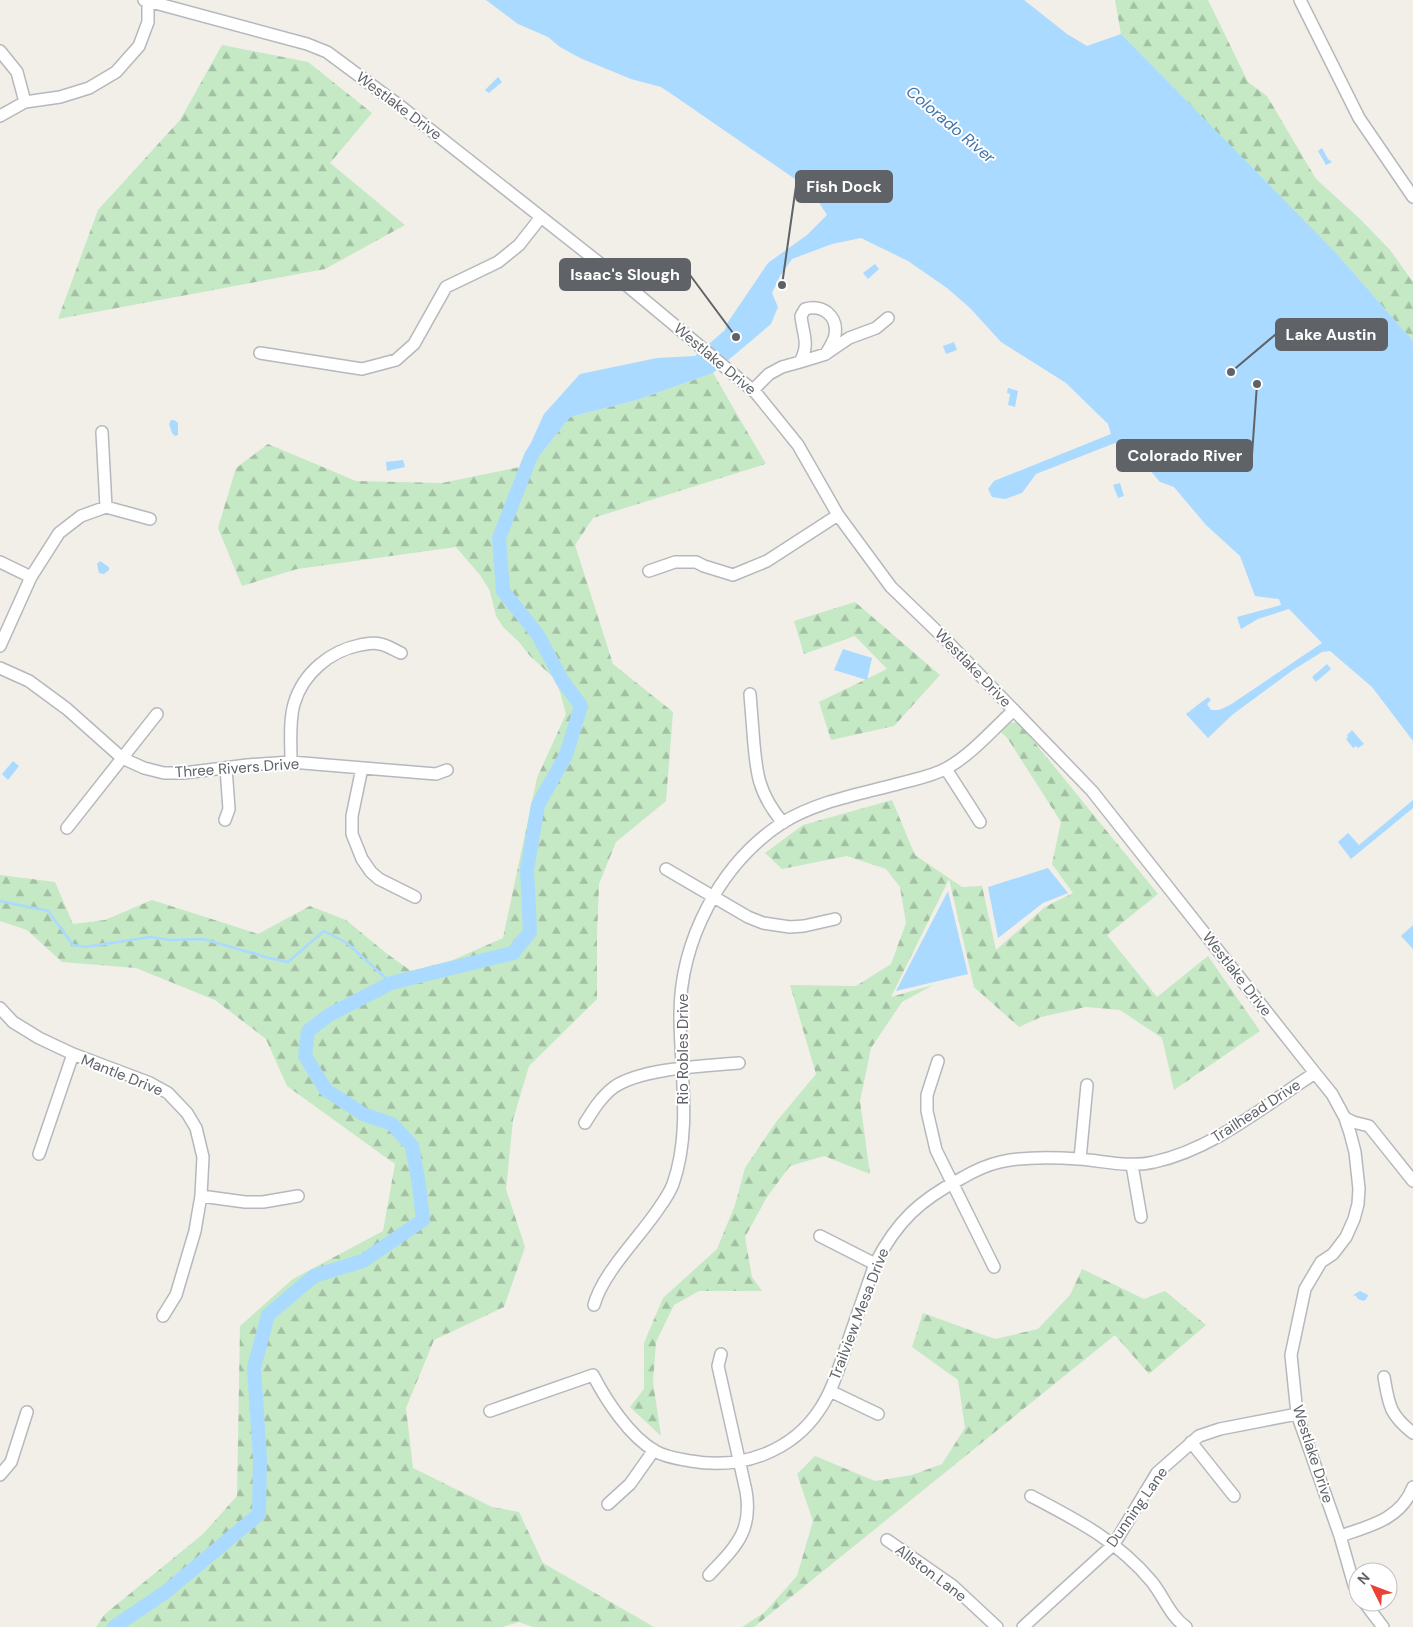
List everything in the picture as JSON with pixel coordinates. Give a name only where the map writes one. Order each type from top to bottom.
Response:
[{"type":"street","points":[[0,116],[25,102],[60,97],[89,88],[116,72],[138,46],[148,22],[146,1]]},
{"type":"street","name":"Westlake Drive","points":[[146,1],[307,44],[327,52],[398,104],[541,217],[753,390],[798,445],[838,515],[891,587],[946,640],[1092,791],[1332,1094],[1344,1118],[1355,1152],[1360,1189],[1358,1204],[1346,1237],[1333,1254],[1321,1262],[1305,1289],[1291,1355],[1297,1414],[1348,1564]]},
{"type":"street","points":[[1305,2],[1359,118],[1413,197]]},
{"type":"street","points":[[0,51],[17,72],[25,102]]},
{"type":"street","points":[[260,353],[362,370],[396,360],[414,344],[446,286],[498,262],[519,245],[541,217]]},
{"type":"street","points":[[800,362],[805,352],[806,341],[801,316],[805,309],[813,306],[822,309],[833,319],[835,335],[826,354]]},
{"type":"street","points":[[753,390],[768,374],[782,367],[826,354],[849,338],[876,328],[888,318]]},
{"type":"street","points":[[102,432],[106,507]]},
{"type":"street","points":[[0,646],[31,577],[59,533],[81,516],[106,507],[150,518]]},
{"type":"street","points":[[649,571],[675,562],[696,562],[733,575],[767,561],[838,515]]},
{"type":"street","points":[[0,562],[31,577]]},
{"type":"street","points":[[291,762],[291,718],[295,703],[305,682],[322,661],[351,647],[379,643],[401,653]]},
{"type":"street","name":"Three Rivers Drive","points":[[0,668],[29,681],[67,709],[122,758],[144,768],[164,773],[184,773],[247,765],[291,762],[436,774],[447,770]]},
{"type":"street","points":[[750,694],[758,778],[767,801],[783,823]]},
{"type":"street","name":"Rio Robles Drive","points":[[594,1305],[612,1270],[652,1219],[673,1186],[681,1157],[684,1121],[680,1013],[684,976],[695,936],[713,897],[727,876],[762,838],[783,823],[831,802],[925,777],[946,769],[983,740],[1014,710]]},
{"type":"street","points":[[67,828],[157,714]]},
{"type":"street","points":[[225,820],[229,809],[226,768]]},
{"type":"street","points":[[362,768],[352,816],[352,834],[362,859],[371,872],[379,879],[415,897]]},
{"type":"street","points":[[946,769],[980,822]]},
{"type":"street","points":[[666,869],[748,917],[763,923],[777,926],[804,926],[835,919]]},
{"type":"street","name":"Mantle Drive","points":[[0,1008],[13,1022],[25,1031],[73,1054],[150,1083],[168,1093],[187,1113],[196,1128],[203,1157],[201,1196],[195,1231],[176,1295],[162,1316]]},
{"type":"street","points":[[39,1154],[73,1054]]},
{"type":"street","points":[[938,1061],[927,1096],[927,1111],[936,1150],[994,1267]]},
{"type":"street","points":[[584,1123],[606,1094],[624,1082],[682,1068],[739,1063]]},
{"type":"street","name":"Trailhead Drive","points":[[1195,1148],[1218,1137],[1315,1073]]},
{"type":"street","points":[[1080,1159],[1087,1085]]},
{"type":"street","points":[[1344,1118],[1369,1126],[1413,1181]]},
{"type":"street","name":"Trailview Mesa Drive","points":[[490,1411],[593,1375],[609,1403],[624,1422],[654,1450],[683,1460],[701,1463],[738,1463],[768,1453],[788,1442],[819,1410],[830,1391],[875,1264],[892,1233],[924,1201],[952,1183],[999,1162],[1034,1158],[1080,1159],[1132,1165],[1154,1163],[1185,1154],[1195,1148]]},
{"type":"street","points":[[1132,1165],[1141,1217]]},
{"type":"street","points":[[201,1196],[245,1202],[263,1202],[298,1196]]},
{"type":"street","points":[[820,1236],[875,1264]]},
{"type":"street","points":[[709,1574],[734,1548],[741,1536],[748,1509],[718,1366],[721,1354]]},
{"type":"street","points":[[1384,1377],[1389,1406],[1398,1420],[1413,1433]]},
{"type":"street","points":[[830,1391],[878,1414]]},
{"type":"street","points":[[0,1475],[11,1462],[27,1412]]},
{"type":"street","name":"Dunning Lane","points":[[1024,1627],[1114,1544],[1157,1473],[1191,1442],[1199,1436],[1220,1429],[1297,1414]]},
{"type":"street","points":[[1191,1442],[1234,1496]]},
{"type":"street","points":[[608,1504],[630,1484],[654,1450]]},
{"type":"street","points":[[1340,1536],[1371,1525],[1396,1513],[1408,1498],[1413,1486]]},
{"type":"street","points":[[1031,1496],[1075,1519],[1114,1544],[1152,1582],[1168,1610],[1186,1627]]},
{"type":"street","name":"Allston Lane","points":[[887,1540],[953,1586],[997,1627]]},
{"type":"street","points":[[1372,1612],[1383,1627]]},
{"type":"green space","points":[[1115,0],[1208,0],[1248,82],[1267,96],[1316,179],[1359,218],[1390,250],[1413,282],[1413,341],[1342,260],[1121,34]]},
{"type":"green space","points":[[222,45],[308,62],[372,113],[330,163],[405,225],[325,269],[58,319],[98,210],[180,120]]},
{"type":"green space","points":[[713,373],[766,464],[593,518],[575,545],[613,664],[673,712],[666,801],[616,842],[599,884],[597,999],[529,1066],[513,1120],[506,1189],[525,1247],[504,1307],[434,1340],[406,1408],[413,1468],[492,1507],[519,1512],[543,1563],[654,1627],[533,1627],[519,1622],[502,1627],[96,1627],[105,1614],[203,1534],[237,1496],[240,1326],[293,1279],[383,1231],[395,1164],[287,1086],[266,1039],[215,1000],[136,968],[62,962],[27,930],[0,921],[0,875],[55,882],[73,924],[105,920],[152,900],[258,934],[310,906],[346,920],[411,971],[453,960],[503,938],[537,778],[566,714],[554,678],[503,627],[496,616],[490,591],[480,575],[456,547],[297,569],[242,586],[218,528],[236,468],[268,444],[356,481],[442,483],[520,467],[541,454],[570,417],[637,400]]},
{"type":"green space","points":[[855,602],[940,675],[894,726],[831,740],[819,702],[887,669],[855,636],[804,654],[794,621]]},
{"type":"green space","points":[[1018,722],[1158,894],[1107,935],[1157,997],[1208,956],[1260,1031],[1174,1090],[1162,1038],[1120,1010],[1086,1007],[1041,1017],[1019,1027],[974,987],[949,879],[891,997],[933,985],[902,1002],[871,1048],[860,1101],[870,1174],[824,1156],[790,1166],[767,1197],[745,1237],[752,1277],[762,1291],[699,1291],[674,1305],[656,1342],[653,1382],[661,1436],[630,1407],[644,1389],[644,1343],[663,1298],[717,1249],[735,1205],[745,1168],[776,1122],[816,1074],[790,985],[856,986],[891,964],[906,923],[900,887],[886,869],[847,856],[782,869],[765,853],[803,825],[892,800],[915,855],[962,887],[982,886],[996,950],[1045,907],[1073,893],[1052,864],[1061,822],[1008,739],[1000,731],[1010,723]]},
{"type":"green space","points":[[1082,1269],[1144,1299],[1165,1291],[1206,1325],[1149,1374],[1115,1335],[754,1627],[742,1627],[765,1612],[797,1576],[813,1521],[797,1474],[815,1456],[875,1481],[912,1475],[942,1464],[965,1428],[958,1380],[912,1347],[923,1313],[995,1339],[1038,1329],[1070,1295]]},
{"type":"water","points":[[486,0],[1024,0],[1067,34],[1087,46],[1121,34],[1336,253],[1413,341],[1413,741],[1372,687],[1330,651],[1322,652],[1293,670],[1232,715],[1208,738],[1186,714],[1208,697],[1211,700],[1207,704],[1211,710],[1219,710],[1230,705],[1322,643],[1289,609],[1258,619],[1241,629],[1237,617],[1281,605],[1279,599],[1255,596],[1240,556],[1206,525],[1174,487],[1160,482],[1141,460],[1144,450],[1135,444],[1115,443],[1036,474],[1022,493],[1005,499],[992,497],[988,489],[994,481],[1111,434],[1108,424],[1066,383],[1001,342],[970,308],[947,288],[908,261],[861,238],[832,244],[792,259],[780,276],[772,293],[778,307],[771,324],[713,373],[637,400],[570,417],[541,454],[520,467],[544,414],[580,374],[657,358],[695,356],[725,330],[728,322],[768,263],[807,235],[827,215],[811,190],[661,87],[631,79],[580,58],[560,47],[548,37],[518,24]]},
{"type":"water","points":[[498,77],[502,82],[489,93],[485,90]]},
{"type":"water","points":[[1322,148],[1328,159],[1332,162],[1326,165],[1318,151]]},
{"type":"water","points":[[875,264],[879,269],[868,279],[863,273]]},
{"type":"water","points":[[954,342],[957,350],[946,354],[943,346]]},
{"type":"water","points":[[1008,388],[1018,391],[1015,407],[1008,405],[1010,394],[1007,393]]},
{"type":"water","points":[[171,420],[178,423],[178,435],[175,436],[172,433],[169,424]]},
{"type":"water","points":[[403,460],[405,467],[387,471],[386,462]]},
{"type":"water","points":[[1120,483],[1124,496],[1118,498],[1113,485]]},
{"type":"water","points":[[100,561],[109,567],[109,570],[104,574],[99,573],[97,564]]},
{"type":"water","points":[[843,649],[872,658],[867,680],[834,670]]},
{"type":"water","points":[[1327,664],[1331,669],[1316,682],[1312,677]]},
{"type":"water","points":[[1352,730],[1364,744],[1358,748],[1356,746],[1353,748],[1346,739]]},
{"type":"water","points":[[13,761],[19,766],[8,780],[2,774]]},
{"type":"water","points":[[1413,800],[1413,808],[1351,859],[1338,842],[1348,833],[1359,845]]},
{"type":"water","points":[[1048,868],[1068,893],[1043,903],[998,938],[988,887]]},
{"type":"water","points":[[948,891],[968,974],[896,991]]},
{"type":"water","points":[[1413,925],[1413,949],[1401,936]]},
{"type":"water","points":[[1360,1291],[1368,1295],[1364,1301],[1353,1295]]},
{"type":"waterway","points":[[114,1627],[167,1591],[259,1514],[260,1459],[254,1368],[268,1315],[314,1276],[363,1261],[423,1220],[412,1146],[392,1124],[363,1114],[326,1090],[305,1056],[308,1031],[329,1015],[391,983],[513,953],[530,932],[527,870],[538,805],[566,755],[581,706],[562,680],[538,635],[503,591],[499,538],[531,456],[537,447]]},
{"type":"waterway","points":[[0,901],[48,911],[73,945],[85,947],[150,937],[170,940],[203,939],[288,962],[324,931],[347,943],[391,983]]},
{"type":"place","name":"Fish Dock","points":[[782,285]]},
{"type":"place","name":"Isaac's Slough","points":[[736,337]]},
{"type":"place","name":"Lake Austin","points":[[1231,372]]},
{"type":"place","name":"Colorado River","points":[[1257,384]]}]
